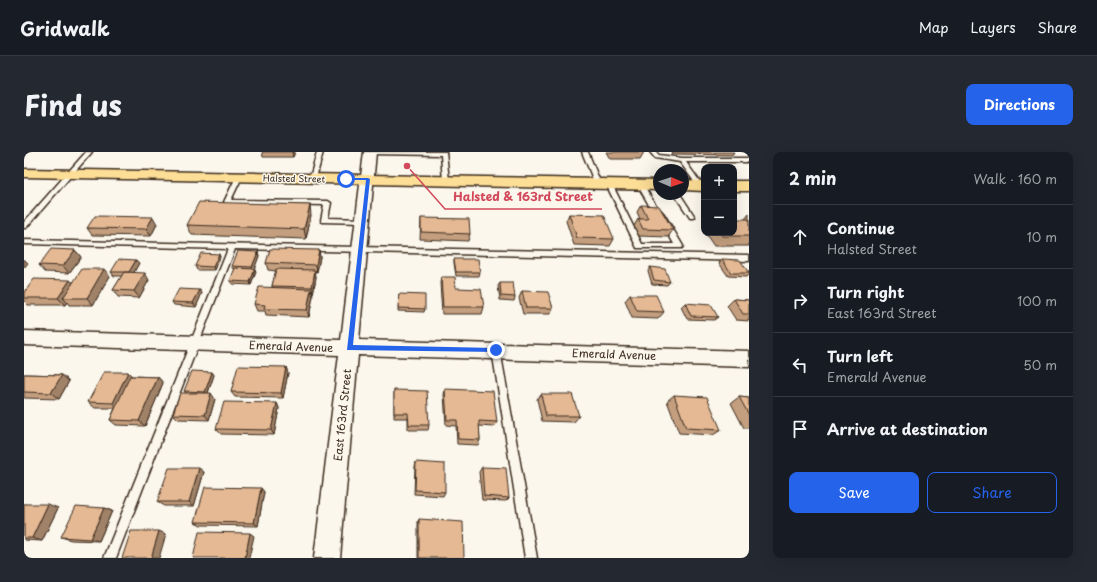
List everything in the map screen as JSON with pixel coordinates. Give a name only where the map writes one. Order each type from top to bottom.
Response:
[{"type":"main road","name":"Halsted Street","points":[[24,173],[653,185]]},
{"type":"main road","points":[[689,185],[701,186]]},
{"type":"main road","points":[[737,186],[749,186]]},
{"type":"street","name":"East 163rd Street","points":[[327,558],[370,152]]},
{"type":"street","name":"Emerald Avenue","points":[[24,338],[749,358]]},
{"type":"lane","points":[[24,226],[89,152]]},
{"type":"lane","points":[[313,178],[320,152]]},
{"type":"lane","points":[[370,152],[444,152],[446,180]]},
{"type":"lane","points":[[585,152],[640,246],[679,246],[660,214],[652,206],[640,184]]},
{"type":"lane","points":[[653,152],[657,157],[682,160],[749,160]]},
{"type":"lane","points":[[682,160],[701,185]]},
{"type":"lane","points":[[239,177],[227,202],[328,203],[324,220],[363,221]]},
{"type":"lane","points":[[681,200],[692,218]]},
{"type":"lane","points":[[24,242],[749,258]]},
{"type":"lane","points":[[110,558],[232,247]]},
{"type":"lane","points":[[496,350],[531,558]]},
{"type":"building","points":[[199,202],[310,205],[304,229],[187,225]]},
{"type":"building","points":[[641,205],[659,206],[673,230],[643,229],[638,219],[648,219]]},
{"type":"building","points":[[569,214],[604,215],[614,239],[577,238]]},
{"type":"building","points":[[95,216],[153,217],[146,229],[87,228]]},
{"type":"building","points":[[421,218],[469,219],[470,234],[421,232]]},
{"type":"building","points":[[737,219],[749,219],[749,236],[737,236]]},
{"type":"building","points":[[51,249],[75,250],[63,266],[39,265]]},
{"type":"building","points":[[270,249],[319,250],[316,265],[266,263]]},
{"type":"building","points":[[238,251],[258,252],[252,267],[232,266]]},
{"type":"building","points":[[201,253],[219,254],[213,267],[195,266]]},
{"type":"building","points":[[119,259],[136,260],[129,272],[111,272]]},
{"type":"building","points":[[454,259],[478,259],[480,272],[456,272]]},
{"type":"building","points":[[722,259],[740,260],[749,273],[731,273]]},
{"type":"building","points":[[650,267],[665,269],[670,282],[654,280]]},
{"type":"building","points":[[235,268],[255,269],[250,282],[230,281]]},
{"type":"building","points":[[82,269],[104,269],[87,298],[63,298]]},
{"type":"building","points":[[276,269],[315,270],[312,287],[272,286]]},
{"type":"building","points":[[124,272],[145,273],[134,291],[113,290]]},
{"type":"building","points":[[441,277],[455,277],[456,288],[481,289],[484,307],[443,307]]},
{"type":"building","points":[[34,279],[70,280],[58,298],[24,298],[24,293]]},
{"type":"building","points":[[500,283],[513,283],[515,297],[501,296]]},
{"type":"building","points":[[259,287],[311,289],[307,310],[264,309],[265,305],[254,304]]},
{"type":"building","points":[[179,289],[200,290],[193,303],[172,302]]},
{"type":"building","points":[[522,291],[548,292],[553,308],[526,308]]},
{"type":"building","points":[[399,294],[425,295],[425,309],[398,308]]},
{"type":"building","points":[[630,295],[656,295],[664,312],[637,311]]},
{"type":"building","points":[[734,299],[749,300],[749,314],[743,314]]},
{"type":"building","points":[[685,303],[711,305],[718,317],[691,316]]},
{"type":"building","points":[[238,366],[286,367],[281,393],[231,392]]},
{"type":"building","points":[[192,371],[212,372],[205,392],[184,391]]},
{"type":"building","points":[[104,372],[128,372],[113,403],[88,402]]},
{"type":"building","points":[[24,374],[62,375],[51,393],[24,392]]},
{"type":"building","points":[[130,376],[158,377],[139,421],[110,420]]},
{"type":"building","points":[[445,389],[493,391],[497,422],[479,421],[480,440],[458,439],[457,420],[447,420]]},
{"type":"building","points":[[394,390],[427,391],[429,425],[409,425],[408,413],[394,413]]},
{"type":"building","points":[[180,393],[211,393],[205,415],[173,414]]},
{"type":"building","points":[[541,394],[572,394],[579,416],[546,416]]},
{"type":"building","points":[[674,395],[707,397],[721,430],[686,428]]},
{"type":"building","points":[[739,397],[749,398],[749,415]]},
{"type":"building","points":[[224,402],[277,403],[271,430],[216,429]]},
{"type":"building","points":[[416,462],[445,464],[445,492],[415,490]]},
{"type":"building","points":[[482,467],[506,468],[509,498],[484,496]]},
{"type":"building","points":[[169,468],[199,468],[189,502],[157,502]]},
{"type":"building","points":[[205,487],[261,488],[254,523],[195,522]]},
{"type":"building","points":[[24,504],[48,504],[32,538],[24,538]]},
{"type":"building","points":[[76,506],[104,508],[90,539],[61,537]]},
{"type":"building","points":[[419,519],[463,522],[464,558],[419,558]]},
{"type":"building","points":[[131,531],[159,531],[151,558],[122,558]]},
{"type":"building","points":[[199,532],[250,533],[245,558],[193,558]]},
{"type":"place","name":"Halsted & 163rd Street","points":[[407,166]]},
{"type":"route","points":[[346,179],[368,179],[350,348],[496,350]]}]
